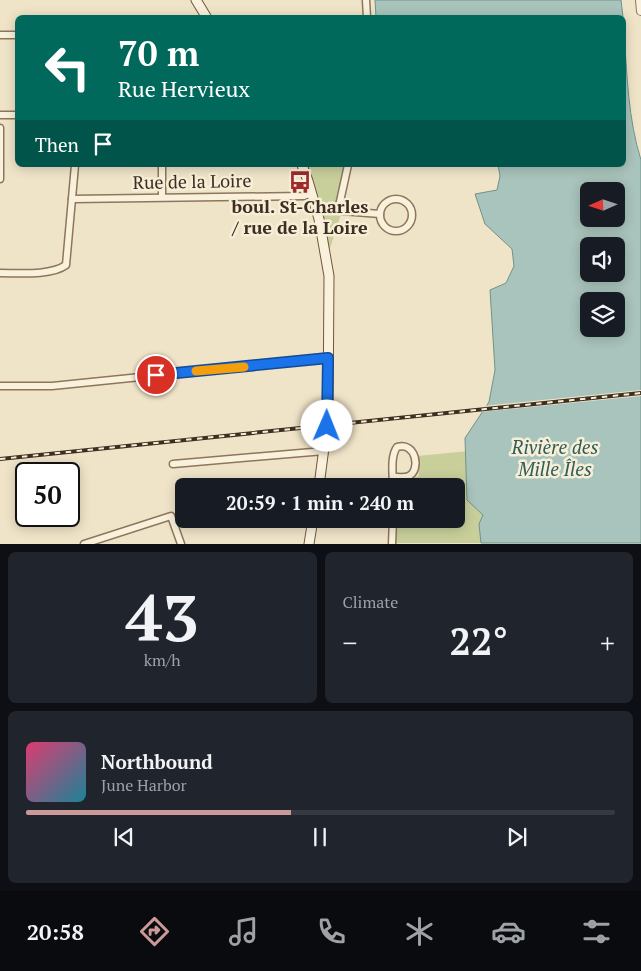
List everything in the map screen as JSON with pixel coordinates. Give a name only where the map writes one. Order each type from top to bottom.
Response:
[{"type":"main road","points":[[196,0],[205,15]]},
{"type":"main road","points":[[303,167],[322,230],[328,270],[328,417],[320,478]]},
{"type":"main road","points":[[309,544],[312,528]]},
{"type":"street","points":[[366,0],[367,15]]},
{"type":"street","points":[[640,0],[641,11]]},
{"type":"street","points":[[0,35],[15,35]]},
{"type":"street","points":[[0,115],[15,115]]},
{"type":"street","points":[[0,128],[0,178]]},
{"type":"street","points":[[0,273],[60,270],[66,265],[75,167]]},
{"type":"street","points":[[162,167],[162,197]]},
{"type":"street","points":[[348,167],[339,206],[342,211],[380,214]]},
{"type":"street","name":"Rue de la Loire","points":[[72,199],[304,196],[312,193]]},
{"type":"street","points":[[397,199],[406,202],[412,210],[408,226],[398,231],[387,229],[383,225],[380,214],[387,201],[397,199]]},
{"type":"street","points":[[0,386],[52,386],[328,358]]},
{"type":"street","points":[[397,446],[408,446],[413,450],[415,456],[413,474],[407,477],[393,477],[394,452],[397,446]]},
{"type":"street","points":[[173,464],[325,447]]},
{"type":"street","points":[[84,544],[171,516],[180,544]]},
{"type":"street","points":[[392,528],[392,544]]},
{"type":"green space","points":[[299,167],[348,167],[339,205],[342,211],[325,264],[319,219]]},
{"type":"green space","points":[[469,451],[478,510],[483,515],[484,543],[394,543],[394,528],[465,528],[465,478],[414,478],[419,476],[417,456]]},
{"type":"water","points":[[375,0],[621,0],[623,15],[376,15]]},
{"type":"water","name":"Rivière des Mille Îles","points":[[626,64],[633,129],[641,160],[641,543],[481,543],[479,524],[483,515],[467,500],[465,438],[489,402],[495,370],[490,290],[506,283],[514,266],[512,249],[485,224],[475,194],[497,190],[500,176],[498,167],[626,167]]},
{"type":"pier","points":[[641,390],[641,396],[479,412],[483,406]]},
{"type":"railway","points":[[0,459],[641,393]]},
{"type":"slow traffic","points":[[196,371],[244,367]]},
{"type":"place","name":"boul. St-Charles / rue de la Loire","points":[[300,182]]},
{"type":"route","points":[[156,375],[328,358],[327,426]]}]
